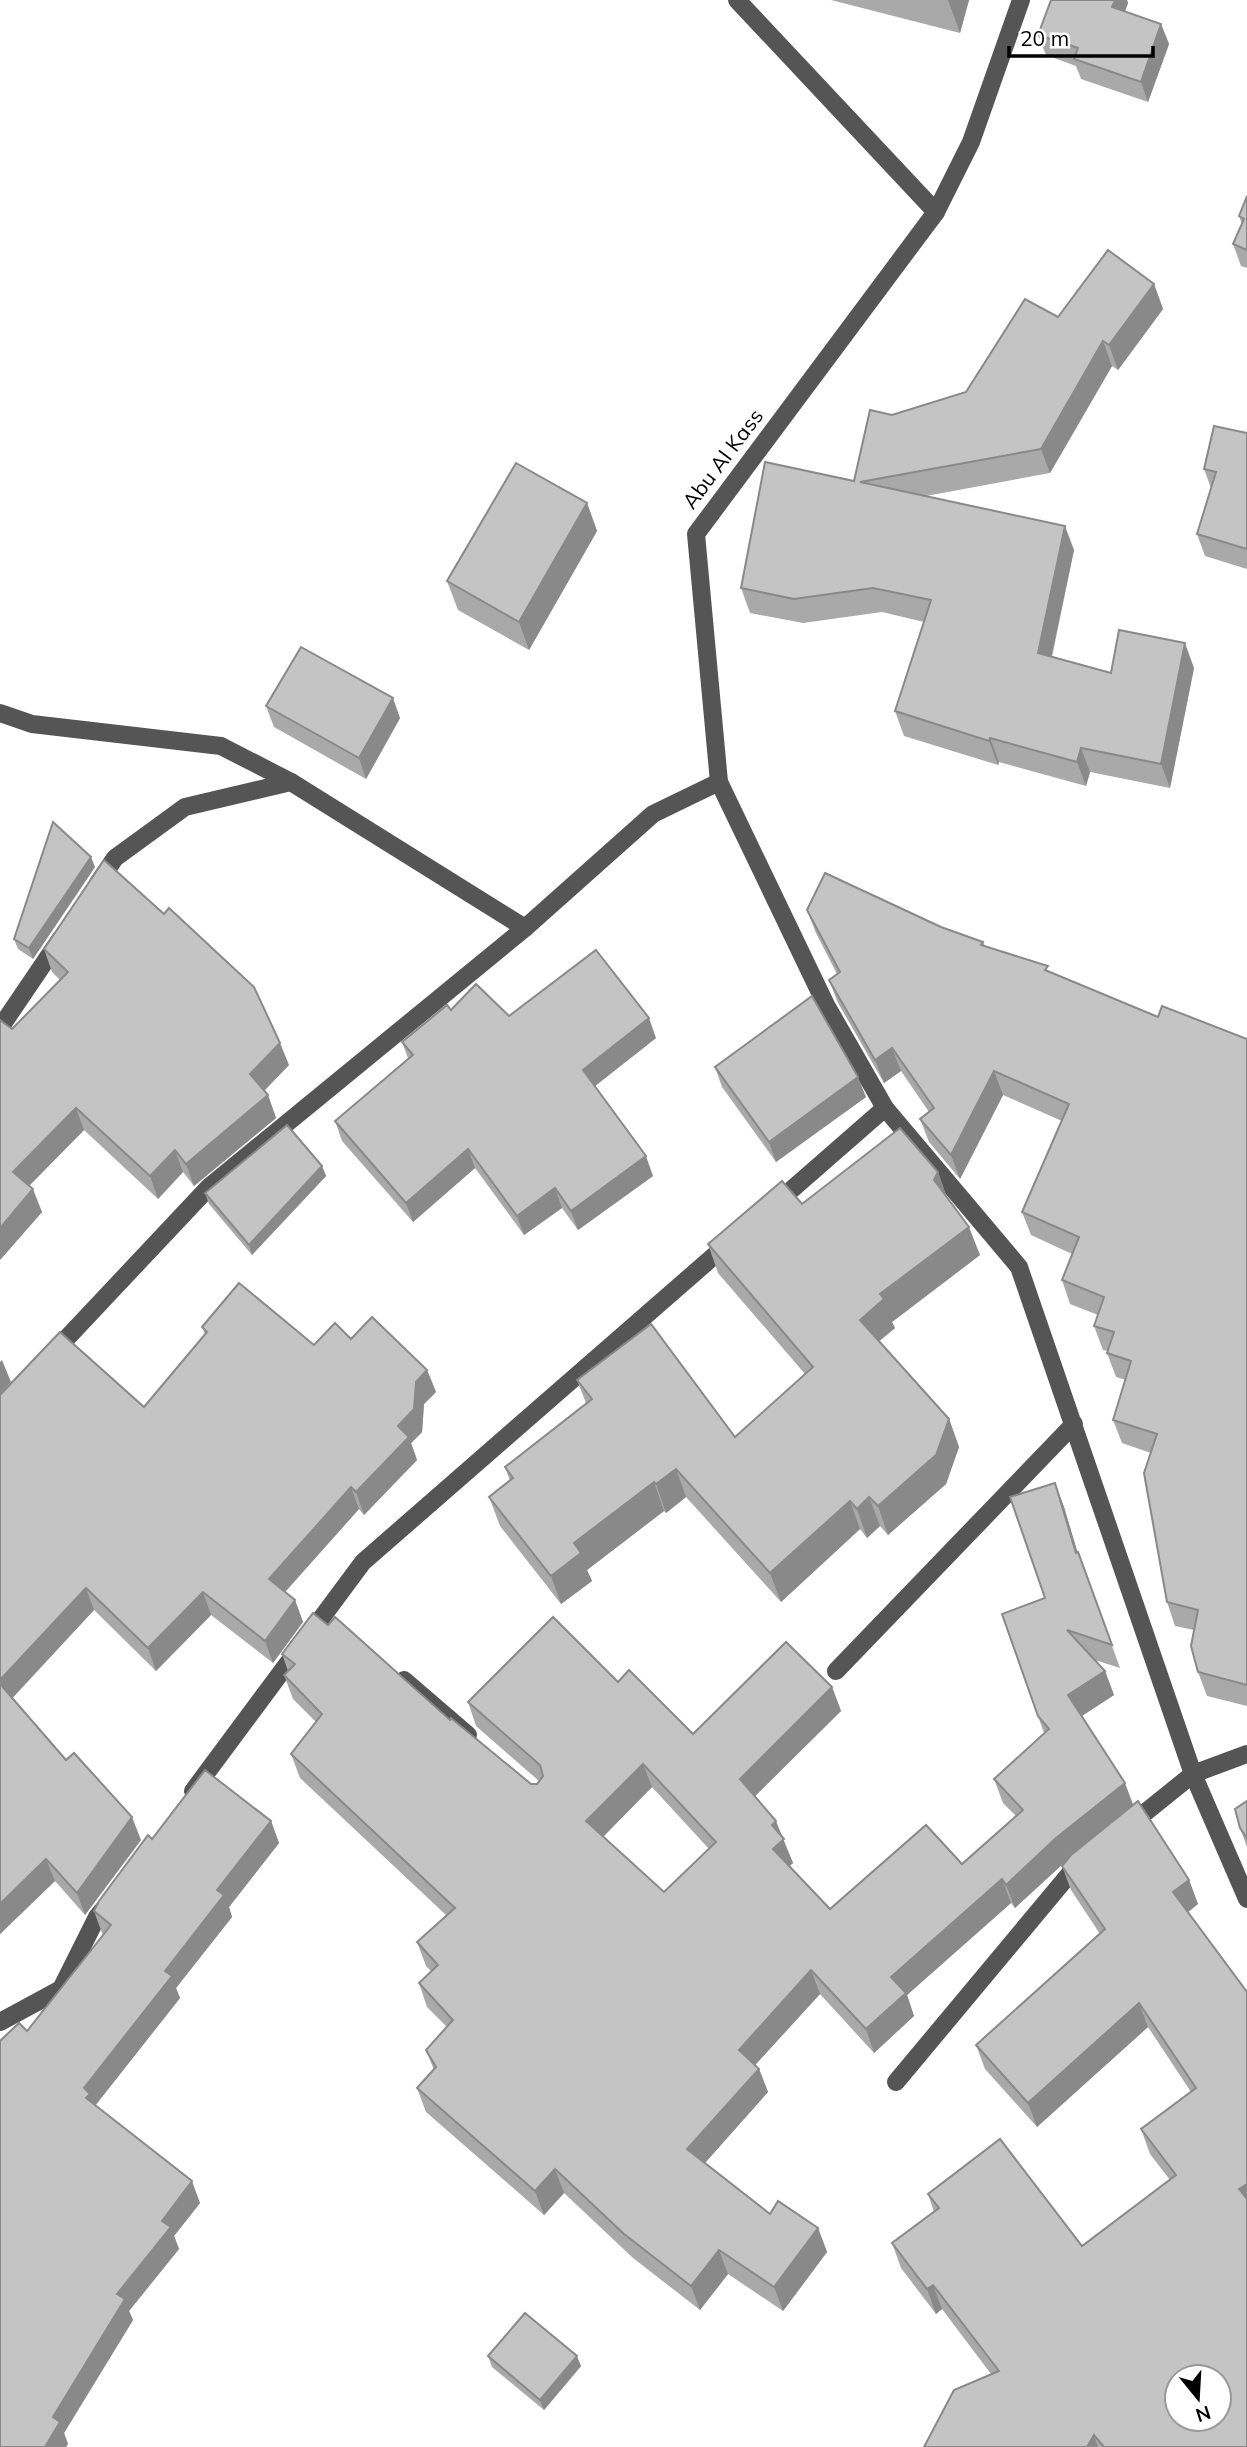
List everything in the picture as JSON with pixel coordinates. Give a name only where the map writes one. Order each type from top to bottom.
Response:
[{"type":"street","points":[[737,0],[936,212]]},
{"type":"street","name":"Abu Al Kass","points":[[719,782],[696,534],[936,212],[971,142],[1021,0]]},
{"type":"street","points":[[0,713],[32,724],[221,746],[291,782],[525,928]]},
{"type":"street","points":[[84,904],[115,858],[185,807],[291,782]]},
{"type":"street","points":[[38,1369],[209,1187],[525,928],[653,814],[719,782],[826,1005],[885,1108],[1019,1267],[1193,1774],[1247,1899]]},
{"type":"street","points":[[0,1028],[69,926]]},
{"type":"street","points":[[183,1804],[363,1562],[885,1108]]},
{"type":"street","points":[[836,1671],[1074,1424]]},
{"type":"street","points":[[326,1610],[343,1627]]},
{"type":"street","points":[[395,1672],[478,1743]]},
{"type":"street","points":[[1112,1839],[1193,1774],[1247,1754]]},
{"type":"street","points":[[896,2082],[1072,1871],[1092,1855]]},
{"type":"street","points":[[0,2022],[61,1989],[97,1917],[120,1887]]},
{"type":"building","points":[[1051,0],[1115,0],[1112,7],[1161,24],[1141,82],[1074,59],[1078,48],[1038,35]]},
{"type":"building","points":[[1247,196],[1247,250],[1233,244],[1244,219],[1239,216]]},
{"type":"building","points":[[1108,250],[1154,284],[1109,345],[1103,341],[1041,449],[860,482],[1065,526],[1038,653],[1111,673],[1119,630],[1185,643],[1161,764],[1081,748],[1077,762],[990,738],[989,741],[895,711],[931,600],[873,588],[794,599],[741,588],[765,462],[854,481],[870,410],[892,415],[966,392],[1025,299],[1058,317]]},
{"type":"building","points":[[1214,426],[1247,433],[1247,549],[1197,534],[1216,472],[1204,469]]},
{"type":"building","points":[[516,463],[587,503],[519,622],[447,581]]},
{"type":"building","points":[[301,647],[393,698],[359,758],[266,706]]},
{"type":"building","points":[[53,822],[91,857],[29,948],[14,939]]},
{"type":"building","points":[[104,860],[164,914],[169,908],[254,987],[280,1043],[250,1074],[268,1095],[186,1164],[175,1150],[150,1176],[76,1108],[13,1172],[33,1189],[0,1228],[0,1020],[12,1029],[68,972],[44,949]]},
{"type":"building","points":[[825,873],[941,927],[983,942],[981,945],[1048,966],[1045,970],[1158,1017],[1162,1006],[1247,1039],[1247,1685],[1198,1672],[1191,1646],[1198,1610],[1167,1602],[1144,1473],[1157,1434],[1113,1420],[1131,1361],[1107,1353],[1114,1332],[1094,1326],[1104,1297],[1062,1280],[1079,1237],[1022,1212],[1069,1104],[994,1071],[951,1155],[920,1119],[934,1108],[892,1048],[875,1060],[829,980],[840,972],[807,910]]},
{"type":"building","points":[[596,950],[649,1018],[583,1070],[646,1156],[571,1211],[555,1188],[517,1216],[468,1149],[406,1203],[335,1121],[413,1055],[402,1042],[447,1005],[451,1010],[476,984],[509,1016]]},
{"type":"building","points":[[812,996],[858,1077],[769,1142],[715,1067]]},
{"type":"building","points":[[287,1125],[322,1166],[249,1245],[205,1193]]},
{"type":"building","points":[[900,1128],[938,1172],[934,1180],[969,1227],[880,1294],[884,1299],[860,1320],[949,1419],[936,1455],[878,1506],[869,1497],[857,1509],[850,1501],[770,1573],[676,1469],[656,1484],[654,1482],[574,1543],[581,1553],[551,1576],[489,1497],[513,1478],[505,1467],[592,1399],[577,1380],[651,1324],[735,1437],[813,1367],[708,1244],[782,1181],[802,1204]]},
{"type":"building","points":[[239,1283],[314,1345],[335,1323],[351,1339],[372,1317],[427,1370],[416,1382],[414,1409],[398,1426],[409,1437],[356,1492],[351,1487],[269,1579],[295,1600],[265,1641],[203,1592],[148,1648],[86,1588],[0,1680],[0,1395],[60,1332],[144,1407],[207,1332],[202,1327]]},
{"type":"building","points":[[1055,1483],[1076,1553],[1078,1552],[1112,1645],[1067,1630],[1105,1671],[1068,1695],[1125,1783],[1056,1838],[1006,1885],[1002,1879],[891,1977],[906,1993],[866,2029],[811,1970],[739,2050],[759,2069],[687,2149],[770,2214],[778,2201],[818,2228],[774,2287],[719,2250],[691,2286],[624,2234],[555,2169],[535,2191],[417,2088],[436,2067],[426,2050],[453,2020],[419,1983],[438,1965],[417,1942],[455,1908],[291,1754],[322,1714],[284,1675],[295,1664],[282,1654],[313,1613],[328,1625],[335,1617],[450,1720],[451,1718],[531,1784],[537,1784],[543,1776],[540,1765],[468,1702],[553,1617],[618,1682],[629,1670],[693,1734],[786,1642],[832,1687],[740,1779],[776,1821],[772,1825],[784,1839],[773,1849],[830,1909],[926,1825],[962,1864],[1023,1810],[994,1779],[1049,1729],[1038,1716],[1002,1614],[1045,1598],[1010,1497]],"holes":[[[643,1764],[716,1842],[664,1892],[586,1821]]]},
{"type":"building","points":[[0,1684],[66,1760],[74,1753],[132,1817],[77,1893],[46,1859],[0,1904]]},
{"type":"building","points":[[205,1770],[271,1821],[217,1890],[224,1895],[165,1971],[172,1976],[84,2088],[90,2094],[86,2098],[192,2181],[162,2221],[171,2227],[117,2294],[125,2299],[53,2417],[60,2422],[45,2447],[0,2447],[0,2041],[19,2023],[27,2031],[111,1925],[94,1911],[99,1901],[148,1835],[152,1839]]},
{"type":"building","points":[[1138,1801],[1189,1880],[1173,1892],[1247,1992],[1247,2184],[1239,2189],[1247,2199],[1247,2447],[1104,2447],[1094,2435],[1087,2447],[924,2447],[954,2390],[999,2371],[933,2285],[927,2289],[892,2243],[939,2208],[928,2194],[1000,2139],[1082,2246],[1176,2175],[1141,2129],[1196,2088],[1139,2003],[1028,2103],[976,2045],[1105,1929],[1062,1866],[1071,1855]]},
{"type":"building","points":[[1247,1801],[1247,1838],[1240,1828],[1235,1809]]},
{"type":"building","points":[[525,2313],[577,2356],[540,2400],[488,2356]]}]
